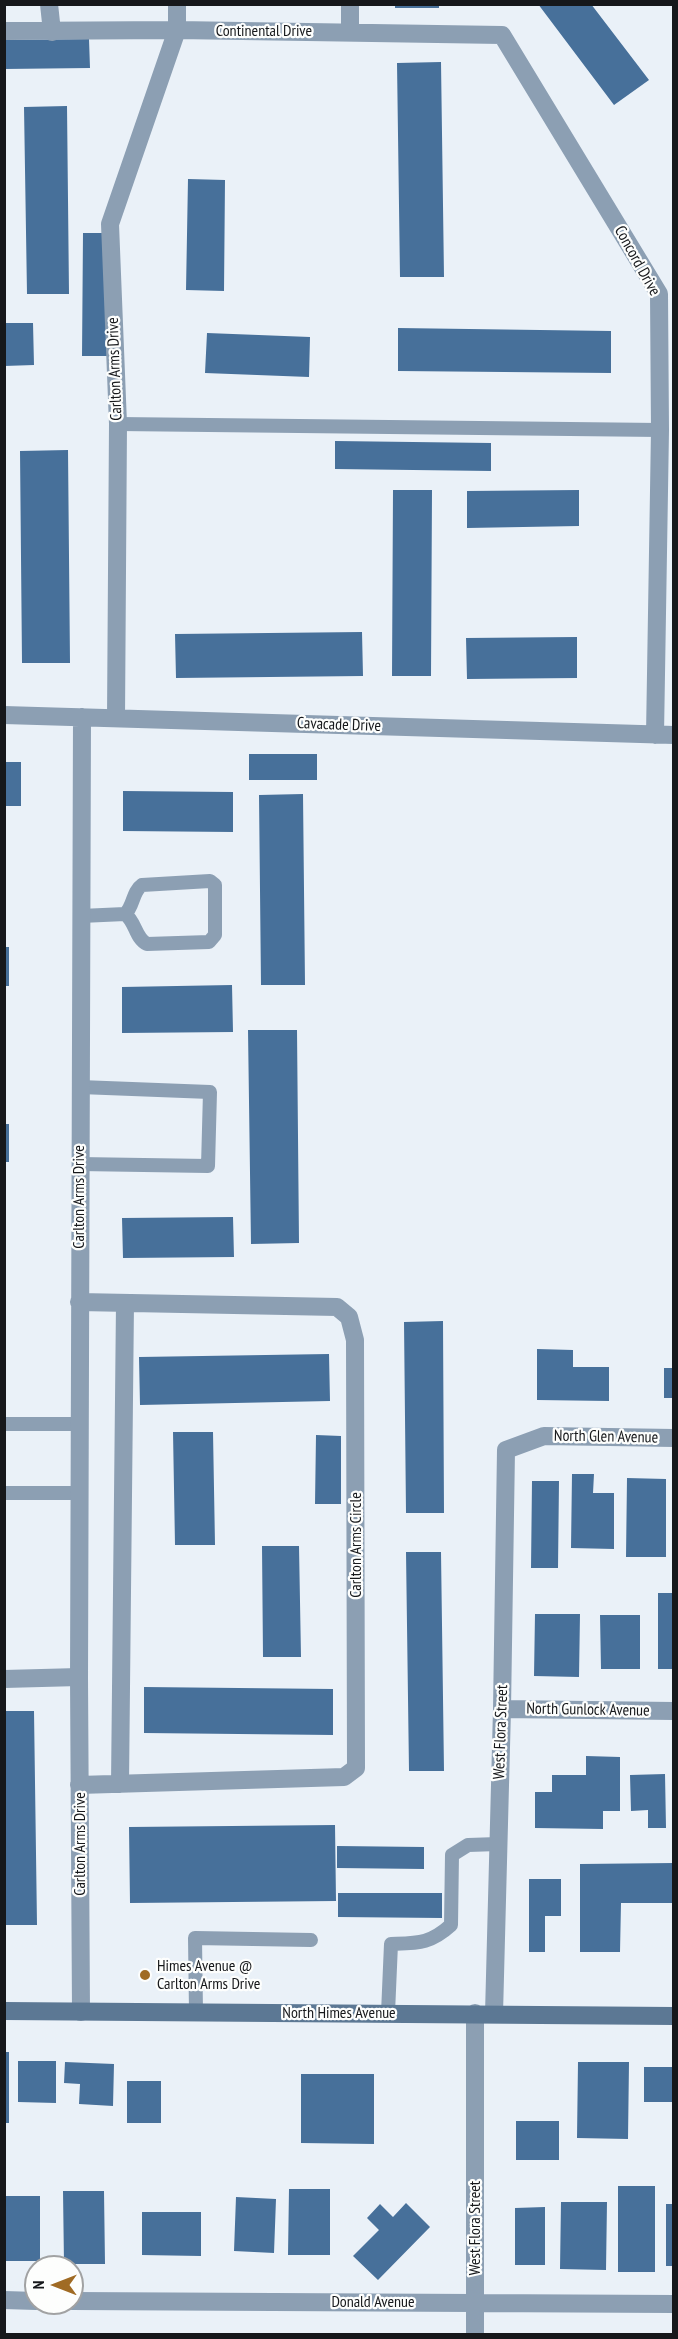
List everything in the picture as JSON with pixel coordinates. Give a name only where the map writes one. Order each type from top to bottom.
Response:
[{"type":"street","points":[[49,4],[52,32]]},
{"type":"street","points":[[177,4],[177,30]]},
{"type":"street","points":[[350,4],[350,32]]},
{"type":"street","name":"Continental Drive","points":[[4,31],[177,30],[502,35]]},
{"type":"street","name":"Carlton Arms Drive","points":[[116,718],[118,424],[110,224],[177,30]]},
{"type":"street","name":"Concord Drive","points":[[502,35],[659,294],[660,430],[667,469],[655,735]]},
{"type":"street","name":"Cavacade Drive","points":[[4,715],[674,735]]},
{"type":"street","name":"Carlton Arms Drive","points":[[81,2012],[79,1302],[82,717]]},
{"type":"street","name":"Carlton Arms Circle","points":[[79,1302],[337,1307],[348,1317],[355,1340],[356,1768],[344,1777],[80,1785]]},
{"type":"street","points":[[120,1784],[125,1303]]},
{"type":"street","name":"North Glen Avenue","points":[[506,1450],[544,1436],[674,1438]]},
{"type":"street","name":"West Flora Street","points":[[494,2014],[506,1450]]},
{"type":"street","points":[[4,1680],[79,1677]]},
{"type":"street","name":"North Gunlock Avenue","points":[[502,1709],[674,1711]]},
{"type":"street","name":"North Himes Avenue","points":[[4,2011],[674,2016]]},
{"type":"street","name":"West Flora Street","points":[[475,2013],[475,2334]]},
{"type":"street","points":[[4,2300],[24,2301]]},
{"type":"street","name":"Donald Avenue","points":[[84,2301],[674,2304]]},
{"type":"lane","points":[[118,424],[660,430]]},
{"type":"lane","points":[[81,916],[125,914],[131,910],[138,888],[142,885],[210,881],[215,885],[215,935],[209,942],[147,944],[141,941],[129,917],[125,914]]},
{"type":"lane","points":[[80,1087],[210,1092],[208,1167],[80,1164]]},
{"type":"lane","points":[[4,1424],[79,1424]]},
{"type":"lane","points":[[4,1493],[79,1493]]},
{"type":"lane","points":[[388,2013],[391,1944],[417,1943],[437,1937],[451,1925],[452,1855],[468,1845],[498,1844]]},
{"type":"lane","points":[[195,2012],[195,1938],[311,1940]]},
{"type":"building","points":[[395,4],[439,4],[439,8],[395,8]]},
{"type":"building","points":[[538,4],[591,4],[649,80],[614,105]]},
{"type":"building","points":[[89,39],[90,68],[4,69],[4,40]]},
{"type":"building","points":[[441,62],[444,277],[400,277],[397,63]]},
{"type":"building","points":[[67,106],[69,294],[27,294],[24,107]]},
{"type":"building","points":[[188,179],[225,180],[224,291],[186,290]]},
{"type":"building","points":[[83,233],[107,233],[107,356],[82,356]]},
{"type":"building","points":[[4,323],[33,323],[34,365],[4,366]]},
{"type":"building","points":[[398,328],[611,331],[611,373],[398,371]]},
{"type":"building","points":[[207,333],[310,337],[309,377],[205,373]]},
{"type":"building","points":[[335,441],[491,443],[491,471],[335,469]]},
{"type":"building","points":[[68,450],[70,663],[22,663],[20,451]]},
{"type":"building","points":[[393,490],[432,490],[431,676],[392,676]]},
{"type":"building","points":[[579,490],[579,526],[467,528],[467,491]]},
{"type":"building","points":[[362,632],[363,676],[176,678],[175,634]]},
{"type":"building","points":[[577,637],[577,678],[467,679],[466,638]]},
{"type":"building","points":[[249,754],[317,754],[317,780],[249,780]]},
{"type":"building","points":[[4,762],[21,762],[21,806],[4,806]]},
{"type":"building","points":[[123,791],[233,792],[233,832],[123,831]]},
{"type":"building","points":[[303,794],[305,985],[261,985],[259,795]]},
{"type":"building","points":[[5,947],[9,947],[9,986],[5,986]]},
{"type":"building","points":[[232,985],[233,1032],[122,1033],[122,987]]},
{"type":"building","points":[[248,1030],[297,1030],[299,1243],[251,1244]]},
{"type":"building","points":[[4,1124],[9,1124],[9,1162],[4,1162]]},
{"type":"building","points":[[233,1217],[234,1257],[123,1258],[122,1218]]},
{"type":"building","points":[[443,1321],[444,1513],[406,1513],[404,1322]]},
{"type":"building","points":[[537,1349],[573,1350],[573,1367],[609,1367],[609,1401],[537,1400]]},
{"type":"building","points":[[329,1354],[330,1401],[140,1405],[139,1357]]},
{"type":"building","points":[[664,1368],[674,1368],[674,1398],[664,1398]]},
{"type":"building","points":[[173,1432],[213,1432],[215,1545],[175,1545]]},
{"type":"building","points":[[316,1435],[341,1436],[341,1504],[315,1504]]},
{"type":"building","points":[[572,1474],[594,1474],[593,1493],[614,1493],[614,1549],[571,1548]]},
{"type":"building","points":[[627,1478],[666,1479],[666,1557],[626,1557]]},
{"type":"building","points":[[532,1481],[559,1481],[558,1568],[531,1568]]},
{"type":"building","points":[[262,1546],[299,1546],[301,1657],[263,1657]]},
{"type":"building","points":[[406,1552],[441,1552],[444,1771],[409,1771]]},
{"type":"building","points":[[658,1593],[674,1593],[674,1669],[658,1669]]},
{"type":"building","points":[[535,1614],[580,1614],[579,1677],[534,1676]]},
{"type":"building","points":[[600,1615],[640,1615],[640,1669],[601,1669]]},
{"type":"building","points":[[144,1687],[333,1689],[333,1735],[144,1733]]},
{"type":"building","points":[[4,1711],[34,1711],[37,1925],[4,1925]]},
{"type":"building","points":[[586,1756],[620,1757],[620,1811],[603,1811],[603,1829],[535,1828],[535,1792],[552,1792],[552,1775],[586,1775]]},
{"type":"building","points":[[665,1774],[666,1828],[648,1828],[648,1810],[631,1811],[630,1775]]},
{"type":"building","points":[[335,1825],[336,1901],[130,1903],[129,1827]]},
{"type":"building","points":[[337,1846],[424,1847],[424,1869],[337,1868]]},
{"type":"building","points":[[674,1863],[674,1903],[621,1903],[620,1952],[580,1952],[580,1864]]},
{"type":"building","points":[[529,1879],[561,1879],[561,1916],[545,1916],[545,1952],[529,1952]]},
{"type":"building","points":[[338,1893],[442,1893],[442,1918],[338,1917]]},
{"type":"building","points":[[4,2052],[9,2052],[9,2123],[4,2123]]},
{"type":"building","points":[[18,2061],[56,2061],[56,2103],[18,2102]]},
{"type":"building","points":[[65,2062],[114,2064],[113,2106],[79,2104],[80,2084],[64,2083]]},
{"type":"building","points":[[578,2062],[629,2062],[628,2139],[577,2138]]},
{"type":"building","points":[[644,2067],[674,2067],[674,2102],[644,2102]]},
{"type":"building","points":[[301,2074],[374,2074],[374,2144],[301,2143]]},
{"type":"building","points":[[127,2081],[161,2081],[161,2123],[127,2123]]},
{"type":"building","points":[[516,2121],[559,2121],[559,2160],[516,2160]]},
{"type":"building","points":[[618,2186],[655,2186],[655,2272],[618,2272]]},
{"type":"building","points":[[289,2189],[330,2189],[330,2255],[288,2255]]},
{"type":"building","points":[[63,2191],[104,2191],[105,2264],[84,2264],[84,2255],[64,2255]]},
{"type":"building","points":[[4,2196],[40,2196],[40,2255],[24,2255],[24,2261],[4,2261]]},
{"type":"building","points":[[236,2197],[276,2199],[274,2253],[234,2251]]},
{"type":"building","points":[[561,2202],[607,2202],[606,2270],[560,2269]]},
{"type":"building","points":[[406,2203],[430,2227],[378,2280],[353,2256],[379,2230],[367,2218],[380,2204],[393,2217]]},
{"type":"building","points":[[666,2204],[674,2204],[674,2266],[666,2266]]},
{"type":"building","points":[[545,2207],[545,2265],[515,2265],[515,2208]]},
{"type":"building","points":[[142,2212],[201,2212],[201,2256],[142,2255]]},
{"type":"place","name":"Himes Avenue @ Carlton Arms Drive","points":[[145,1975]]}]
